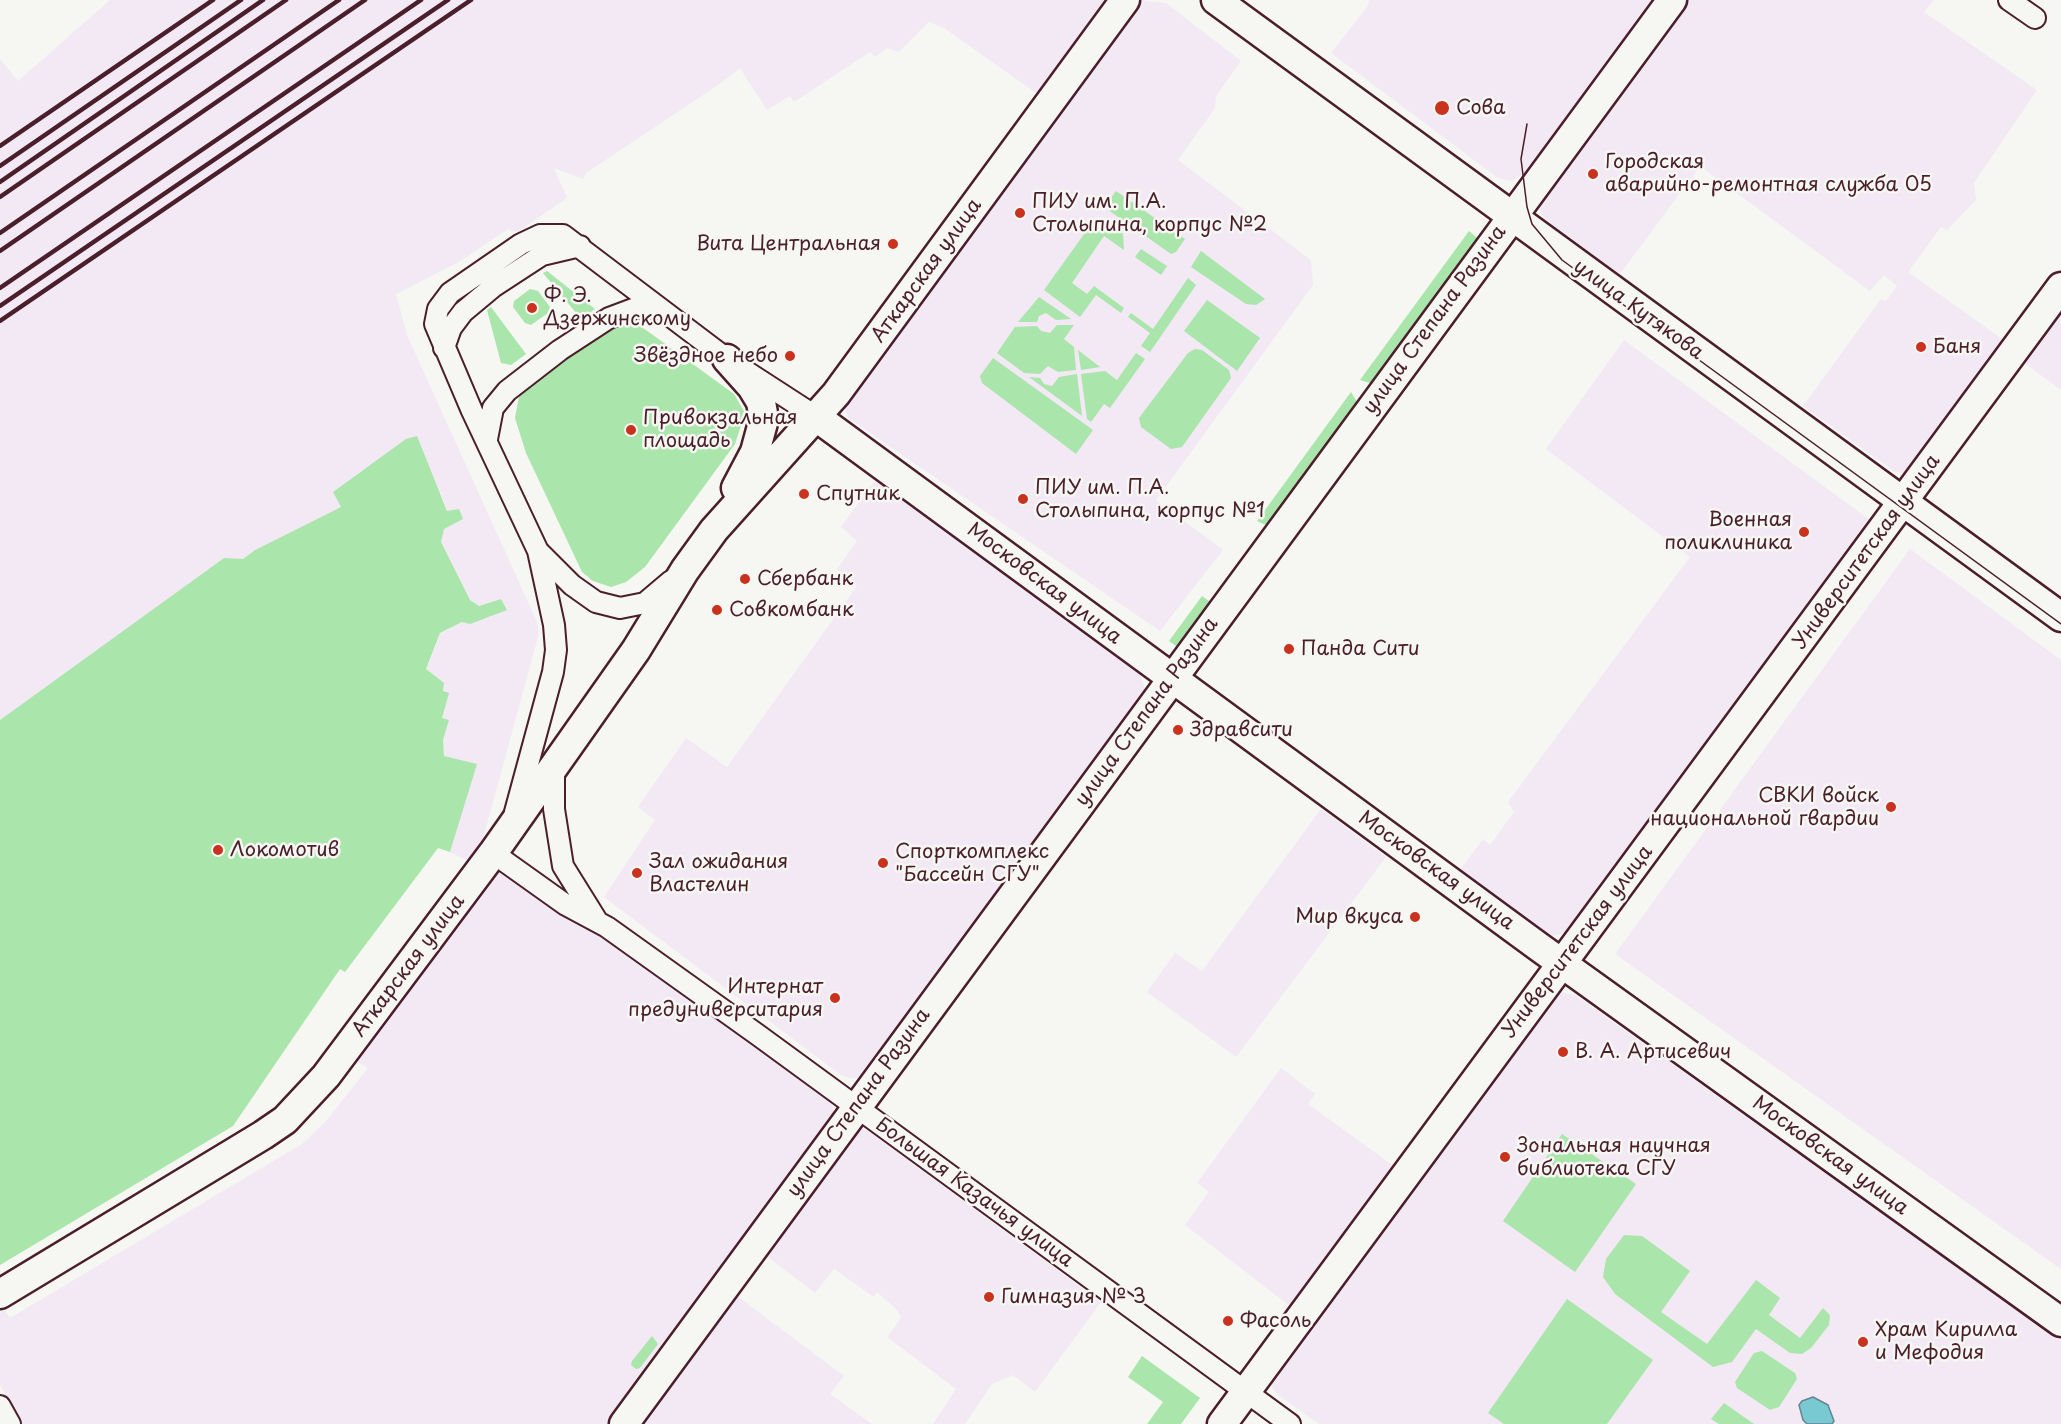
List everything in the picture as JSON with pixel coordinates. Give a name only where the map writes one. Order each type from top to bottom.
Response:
[{"type":"street","name":"Аткарская улица","points":[[0,1294],[285,1120],[346,1052],[493,853],[636,650],[685,570],[714,530],[836,394],[1125,0]]},
{"type":"street","name":"улица Кутякова","points":[[1216,0],[2061,617]]},
{"type":"street","name":"улица Степана Разина","points":[[624,1424],[1671,0]]},
{"type":"street","points":[[2009,0],[2035,18]]},
{"type":"street","points":[[511,826],[543,717],[556,650],[538,551],[444,348],[435,324],[438,309],[450,293],[521,244],[540,235],[563,235],[728,359],[815,416]]},
{"type":"street","name":"Университетская улица","points":[[1222,1424],[1904,503],[2061,287]]},
{"type":"street","points":[[487,439],[493,408],[507,391],[560,350],[609,318],[633,309],[658,308]]},
{"type":"street","name":"Аткарская улица","points":[[714,530],[755,452],[764,419],[761,402],[752,387],[728,359]]},
{"type":"street","name":"Московская улица","points":[[815,416],[1562,963],[2061,1322]]},
{"type":"street","points":[[538,551],[572,585],[596,602],[620,608],[645,603],[685,570]]},
{"type":"street","name":"Большая Казачья улица","points":[[554,766],[554,809],[563,866],[598,921]]},
{"type":"street","name":"Большая Казачья улица","points":[[493,853],[566,905],[598,921],[857,1107],[1290,1424]]},
{"type":"street","points":[[0,1406],[10,1424]]},
{"type":"shaded area","points":[[110,0],[1108,0],[1039,95],[944,28],[929,22],[899,52],[887,48],[875,57],[870,52],[794,102],[790,96],[767,110],[740,68],[586,173],[583,179],[554,168],[567,198],[517,232],[508,229],[459,262],[396,294],[407,335],[537,622],[539,633],[483,839],[473,863],[450,852],[459,823],[444,756],[443,740],[449,720],[442,718],[444,683],[426,670],[440,634],[462,622],[493,616],[507,609],[501,599],[478,606],[470,600],[441,542],[444,529],[463,519],[448,512],[441,493],[364,469],[333,492],[341,507],[255,550],[243,559],[224,558],[0,720],[0,59],[18,81]]},
{"type":"shaded area","points":[[1138,0],[1166,3],[1241,61],[1216,96],[1215,108],[1178,160],[1311,260],[1313,285],[1156,500],[1223,550],[1160,631],[848,418],[844,406]]},
{"type":"shaded area","points":[[1369,0],[1653,0],[1525,173],[1511,181],[1498,178],[1331,53],[1368,6]]},
{"type":"shaded area","points":[[1686,0],[1934,0],[1924,12],[2037,90],[1974,183],[1976,200],[1947,230],[1941,227],[1908,272],[2005,341],[1912,469],[1905,473],[1895,472],[1803,406],[1881,299],[1886,301],[1897,286],[1884,275],[1870,291],[1700,166],[1620,274],[1544,218],[1538,207],[1540,198]]},
{"type":"shaded area","points":[[2061,301],[2061,390],[2019,359]]},
{"type":"shaded area","points":[[1624,340],[1870,520],[1869,526],[1572,931],[1550,937],[1460,870],[1483,839],[1490,845],[1514,812],[1508,802],[1690,557],[1546,449]]},
{"type":"shaded area","points":[[875,480],[1140,674],[1144,696],[866,1072],[860,1077],[850,1078],[841,1075],[604,897],[655,820],[638,807],[686,738],[727,767],[857,586],[837,569],[857,541],[841,527]]},
{"type":"shaded area","name":"СВКИ войск национальной гвардии","points":[[1910,549],[2061,660],[2061,1269],[1615,954]]},
{"type":"shaded area","points":[[1321,809],[1386,857],[1236,1057],[1147,992],[1175,953],[1202,971]]},
{"type":"shaded area","points":[[512,868],[830,1099],[833,1108],[835,1119],[613,1424],[23,1424],[0,1385],[0,1312],[4,1310],[10,1318],[302,1144],[327,1120],[368,1068],[356,1061],[496,871]]},
{"type":"shaded area","points":[[1561,992],[1575,995],[2061,1341],[2061,1424],[1319,1424],[1278,1395],[1272,1387],[1271,1378],[1551,997]]},
{"type":"shaded area","points":[[1281,1068],[1315,1094],[1308,1104],[1398,1169],[1295,1310],[1185,1225],[1209,1192],[1197,1183]]},
{"type":"shaded area","name":"Гимназия № 3","points":[[859,1128],[868,1131],[1101,1302],[1035,1392],[1013,1375],[992,1384],[965,1424],[933,1424],[956,1389],[887,1337],[901,1318],[897,1310],[877,1292],[874,1297],[834,1269],[815,1293],[759,1250],[851,1129]]},
{"type":"shaded area","points":[[729,1290],[844,1376],[830,1394],[872,1424],[634,1424]]},
{"type":"green space","points":[[1116,191],[1185,239],[1176,252],[1171,254],[1104,207]]},
{"type":"green space","points":[[1101,221],[1123,234],[1124,250],[1104,236],[1072,283],[1087,294],[1094,286],[1124,308],[1121,313],[1096,295],[1080,317],[1044,290],[1092,223]]},
{"type":"green space","points":[[1469,231],[1481,241],[1373,384],[1360,380]]},
{"type":"green space","points":[[1141,249],[1167,266],[1161,275],[1135,257]]},
{"type":"green space","points":[[1201,251],[1265,299],[1256,305],[1246,304],[1191,267]]},
{"type":"green space","points":[[547,271],[595,309],[581,319],[543,273]]},
{"type":"green space","points":[[1188,278],[1196,285],[1150,352],[1141,346],[1150,333],[1128,317],[1131,313],[1153,329]]},
{"type":"green space","points":[[530,289],[538,291],[550,307],[548,313],[531,325],[525,323],[513,307],[514,301]]},
{"type":"green space","points":[[1039,297],[1071,319],[1056,320],[1046,313],[1039,316],[1037,322],[1018,322]]},
{"type":"green space","points":[[1207,300],[1260,338],[1237,371],[1184,331]]},
{"type":"green space","points":[[491,307],[526,354],[511,365],[501,363],[487,310]]},
{"type":"green space","points":[[617,325],[637,325],[646,330],[734,394],[745,413],[735,444],[645,567],[626,582],[611,587],[593,581],[582,572],[526,453],[515,418],[520,391],[601,331]]},
{"type":"green space","points":[[1057,325],[1074,325],[1064,339],[1074,347],[1076,370],[1058,372],[1048,366],[1040,374],[1024,373],[997,353],[1015,327],[1037,326],[1041,331],[1050,333]]},
{"type":"green space","points":[[1195,349],[1202,350],[1229,370],[1231,378],[1182,447],[1171,449],[1141,427],[1139,418],[1188,353]]},
{"type":"green space","points":[[1078,350],[1100,367],[1081,370]]},
{"type":"green space","points":[[1136,353],[1145,359],[1110,408],[1104,404],[1091,422],[1087,419],[1081,374],[1105,371],[1117,380]]},
{"type":"green space","points":[[993,358],[1093,430],[1076,454],[982,383],[980,376]]},
{"type":"green space","points":[[1077,374],[1082,416],[1029,377],[1040,378],[1044,384],[1052,386],[1059,377]]},
{"type":"green space","points":[[1351,392],[1357,402],[1353,415],[1270,527],[1257,521]]},
{"type":"green space","name":"Локомотив","points":[[417,436],[447,511],[459,509],[463,519],[444,529],[441,542],[470,600],[479,606],[501,599],[507,610],[470,624],[462,622],[440,633],[426,669],[444,683],[443,691],[449,693],[442,718],[449,720],[443,740],[444,756],[477,764],[450,852],[438,848],[345,972],[340,969],[233,1126],[0,1265],[0,720],[224,558],[243,559],[255,550],[341,507],[333,492],[406,439]]},
{"type":"green space","points":[[1202,596],[1213,604],[1180,649],[1169,641]]},
{"type":"green space","points":[[1562,1134],[1636,1184],[1575,1272],[1503,1221]]},
{"type":"green space","points":[[1624,1235],[1642,1236],[1690,1271],[1661,1312],[1707,1344],[1756,1280],[1780,1298],[1769,1315],[1800,1338],[1823,1308],[1830,1315],[1829,1325],[1811,1348],[1802,1354],[1790,1353],[1756,1329],[1732,1362],[1713,1367],[1615,1294],[1603,1277],[1606,1259]]},
{"type":"green space","points":[[1567,1299],[1653,1360],[1607,1424],[1504,1424],[1488,1413]]},
{"type":"green space","points":[[652,1336],[658,1344],[640,1368],[636,1369],[631,1365],[632,1361]]},
{"type":"green space","points":[[1762,1351],[1795,1373],[1797,1379],[1779,1407],[1770,1410],[1737,1388],[1735,1382],[1754,1353]]},
{"type":"green space","points":[[1142,1356],[1200,1398],[1181,1424],[1147,1424],[1163,1402],[1128,1377]]},
{"type":"green space","points":[[1724,1403],[1754,1424],[1719,1424],[1711,1419]]},
{"type":"water","points":[[1813,1397],[1828,1405],[1834,1421],[1832,1424],[1807,1424],[1803,1420],[1799,1405],[1802,1401]]},
{"type":"tram line","points":[[1527,124],[1521,159],[1527,207],[1532,224],[1562,260],[2061,624]]},
{"type":"railway","points":[[0,146],[213,0]]},
{"type":"railway","points":[[0,166],[241,0]]},
{"type":"railway","points":[[0,182],[263,0]]},
{"type":"railway","points":[[0,197],[286,0]]},
{"type":"railway","points":[[0,233],[339,0]]},
{"type":"railway","points":[[0,251],[365,0]]},
{"type":"railway","points":[[0,288],[421,0]]},
{"type":"railway","points":[[0,306],[448,0]]},
{"type":"railway","points":[[0,321],[471,0]]},
{"type":"place","name":"Сова","points":[[1442,108]]},
{"type":"place","name":"Городская аварийно-ремонтная служба 05","points":[[1593,174]]},
{"type":"place","name":"ПИУ им. П.А. Столыпина, корпус №2","points":[[1020,213]]},
{"type":"place","name":"Вита Центральная","points":[[893,244]]},
{"type":"place","name":"Ф. Э. Дзержинскому","points":[[532,308]]},
{"type":"place","name":"Баня","points":[[1921,347]]},
{"type":"place","name":"Звёздное небо","points":[[790,356]]},
{"type":"place","name":"Привокзальная площадь","points":[[631,430]]},
{"type":"place","name":"Спутник","points":[[804,494]]},
{"type":"place","name":"ПИУ им. П.А. Столыпина, корпус №1","points":[[1023,499]]},
{"type":"place","name":"Военная поликлиника","points":[[1804,532]]},
{"type":"place","name":"Сбербанк","points":[[745,579]]},
{"type":"place","name":"Совкомбанк","points":[[717,610]]},
{"type":"place","name":"Панда Сити","points":[[1289,649]]},
{"type":"place","name":"Здравсити","points":[[1178,730]]},
{"type":"place","name":"СВКИ войск национальной гвардии","points":[[1891,807]]},
{"type":"place","name":"Локомотив","points":[[218,850]]},
{"type":"place","name":"Спорткомплекс \"Бассейн СГУ\"","points":[[883,863]]},
{"type":"place","name":"Зал ожидания Властелин","points":[[637,873]]},
{"type":"place","name":"Мир вкуса","points":[[1415,917]]},
{"type":"place","name":"Интернат предуниверситария","points":[[835,998]]},
{"type":"place","name":"В. А. Артисевич","points":[[1563,1052]]},
{"type":"place","name":"Зональная научная библиотека СГУ","points":[[1505,1157]]},
{"type":"place","name":"Гимназия № 3","points":[[989,1297]]},
{"type":"place","name":"Фасоль","points":[[1228,1321]]},
{"type":"place","name":"Храм Кирилла и Мефодия","points":[[1863,1342]]}]
